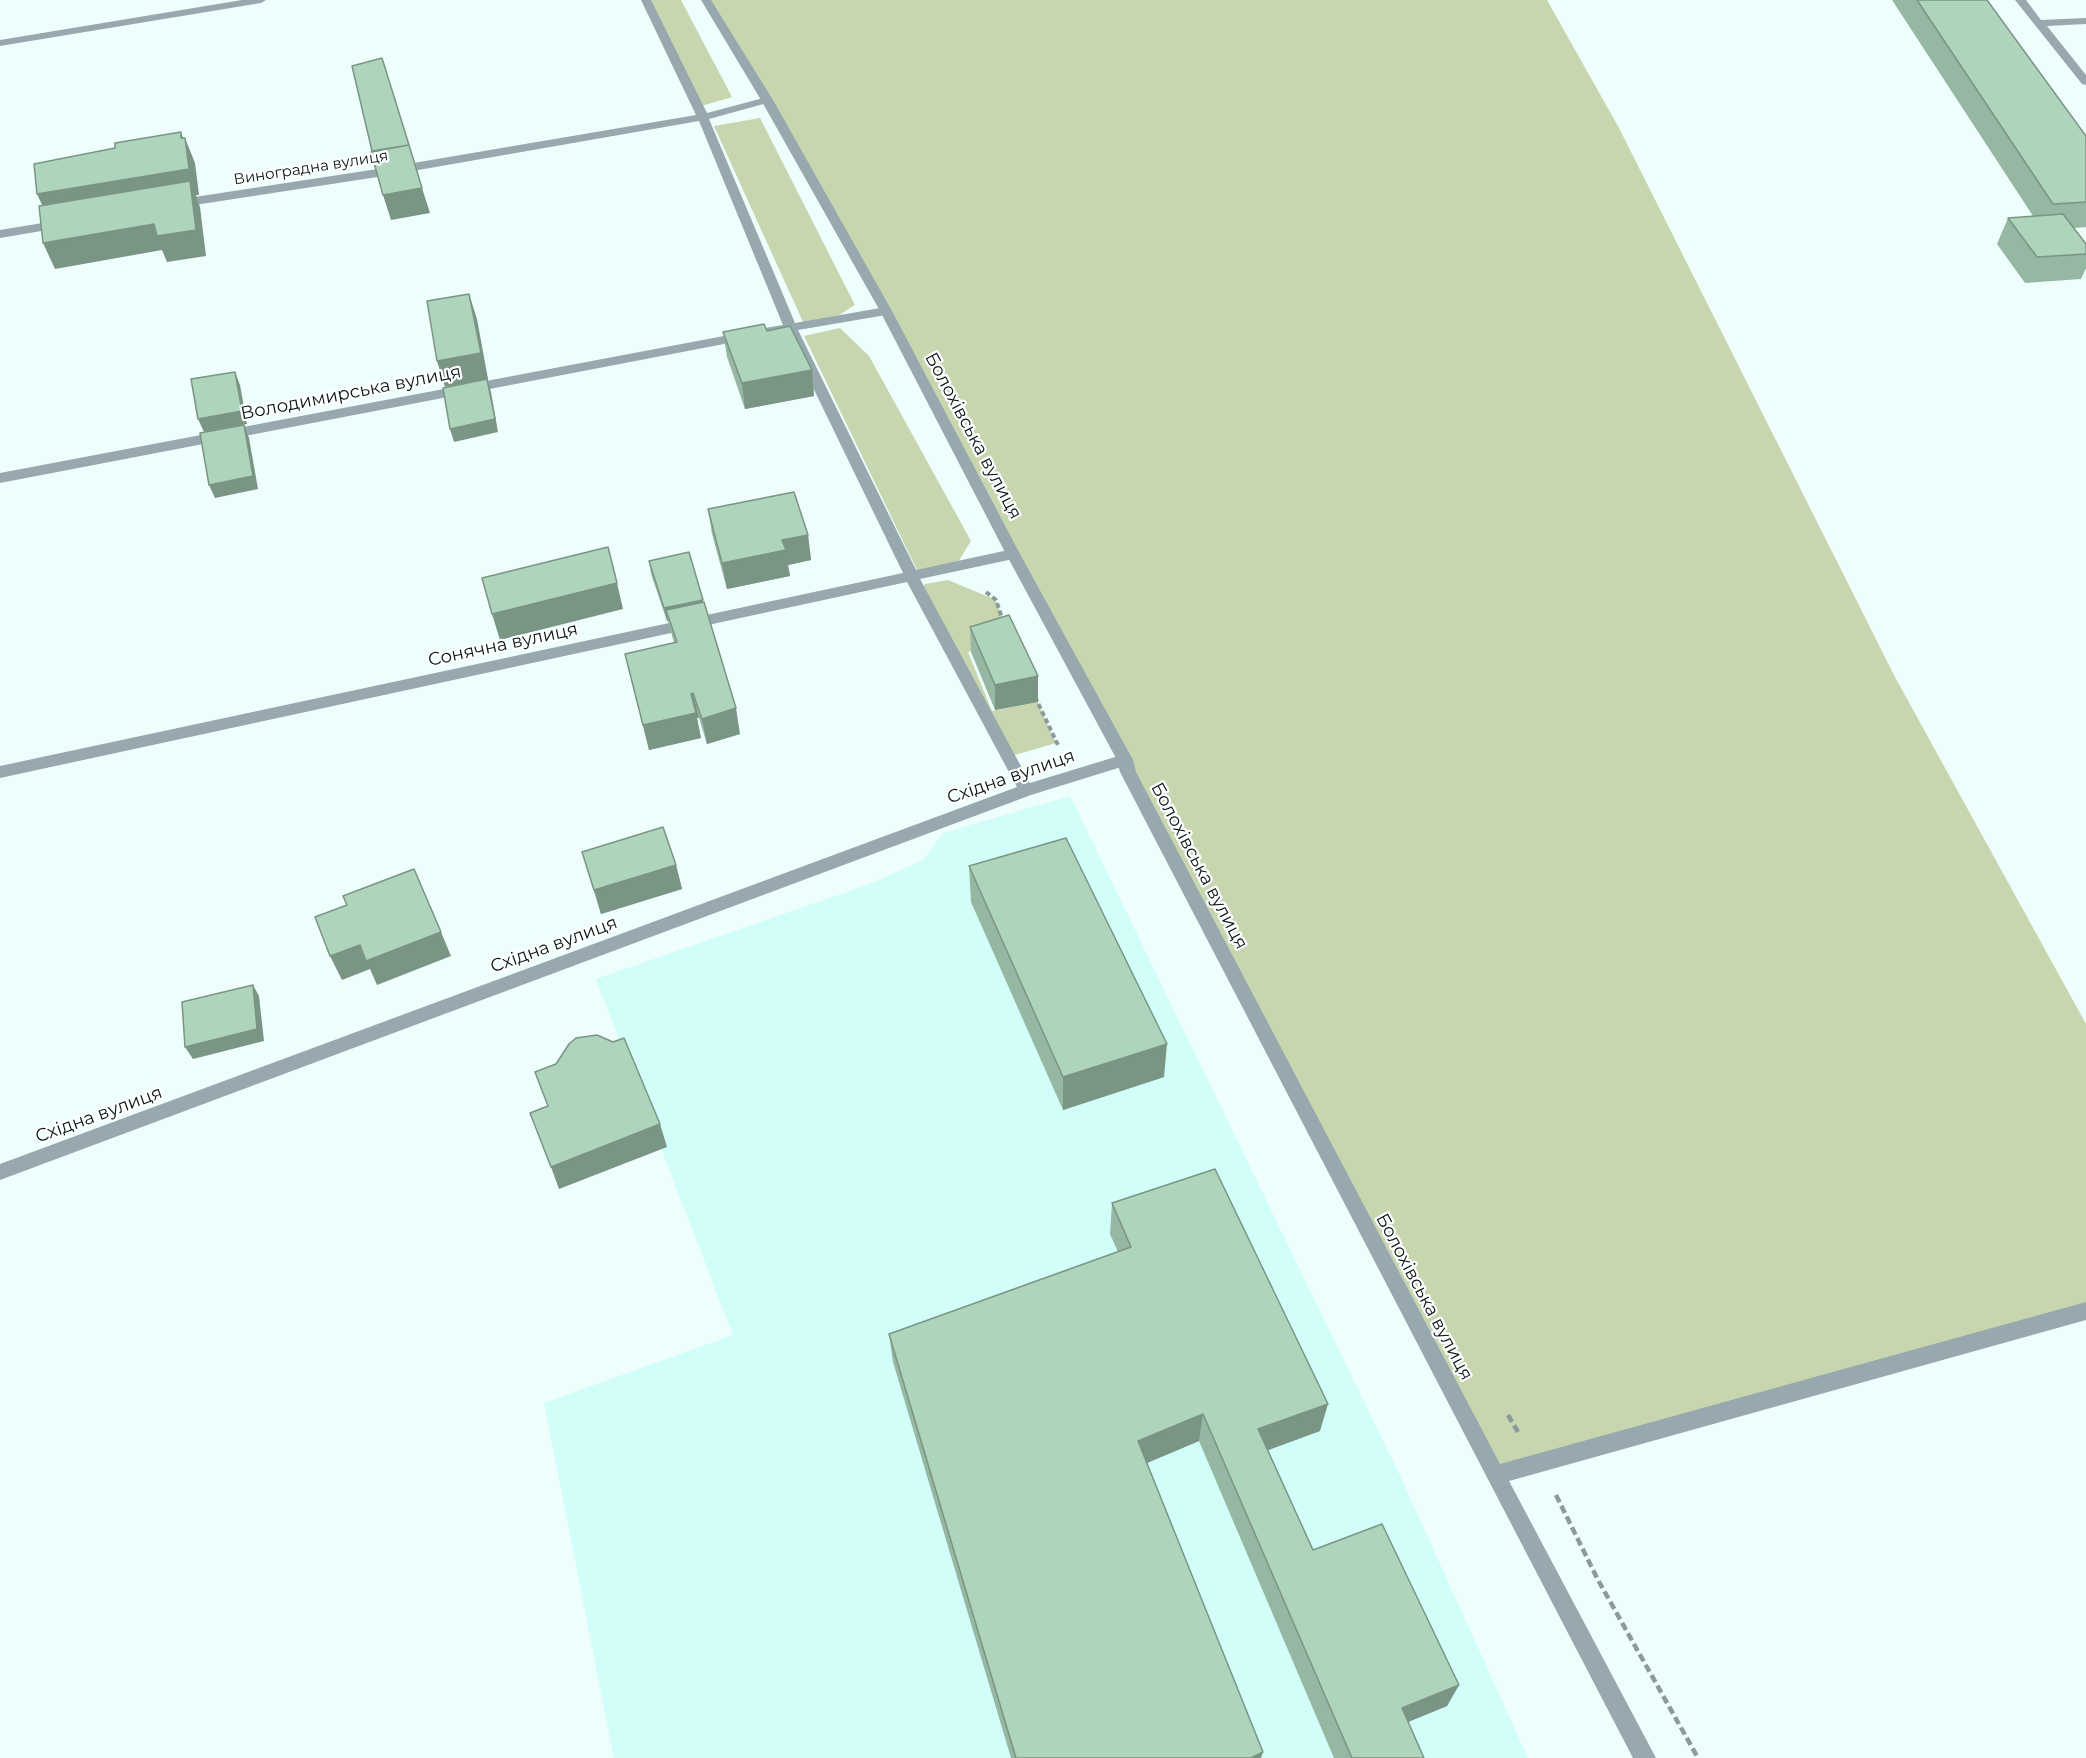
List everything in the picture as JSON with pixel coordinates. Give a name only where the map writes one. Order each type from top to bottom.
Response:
[{"type":"street","points":[[0,43],[261,0]]},
{"type":"street","points":[[646,0],[703,117],[790,327],[912,577],[1026,790]]},
{"type":"street","name":"Болохівська вулиця","points":[[706,0],[767,100],[886,311],[1013,554],[1125,760],[1134,783],[1645,1758]]},
{"type":"street","points":[[2020,0],[2086,82]]},
{"type":"street","points":[[2038,23],[2086,21]]},
{"type":"street","name":"Виноградна вулиця","points":[[161,207],[384,172],[703,117],[767,100]]},
{"type":"street","points":[[0,234],[69,223]]},
{"type":"street","name":"Володимирська вулиця","points":[[0,478],[790,327],[886,311]]},
{"type":"street","name":"Сонячна вулиця","points":[[0,772],[1013,554]]},
{"type":"street","name":"Східна вулиця","points":[[0,1172],[1026,790],[1125,760]]},
{"type":"street","points":[[1495,1475],[2086,1311]]},
{"type":"path","points":[[980,586],[996,600],[1006,630]]},
{"type":"path","points":[[1033,692],[1056,743],[1081,773]]},
{"type":"shaded area","points":[[1070,796],[1401,1478],[1528,1758],[614,1758],[544,1403],[733,1335],[596,979],[870,884],[923,860],[943,833]]},
{"type":"green space","points":[[646,0],[681,0],[732,97],[698,107]]},
{"type":"green space","points":[[706,0],[1547,0],[1619,128],[1895,677],[2086,1024],[2086,1311],[1495,1475],[886,311]]},
{"type":"green space","points":[[760,118],[855,305],[839,315],[804,324],[714,126]]},
{"type":"green space","points":[[840,328],[869,356],[971,541],[958,562],[917,570],[804,336]]},
{"type":"green space","points":[[948,580],[996,600],[1010,640],[968,652],[992,711],[1038,702],[1056,743],[1008,757],[922,588],[925,584]]},
{"type":"building","points":[[1917,0],[1987,0],[2086,136],[2086,202],[2053,204]]},
{"type":"building","points":[[382,58],[409,145],[372,151],[352,66]]},
{"type":"building","points":[[181,132],[181,138],[185,138],[189,169],[37,194],[34,164],[115,148],[115,143]]},
{"type":"building","points":[[409,145],[422,188],[383,195],[371,152]]},
{"type":"building","points":[[190,181],[196,230],[157,236],[154,224],[43,243],[39,206]]},
{"type":"building","points":[[2063,214],[2086,244],[2086,254],[2037,257],[2008,218]]},
{"type":"building","points":[[469,294],[481,353],[437,361],[427,301]]},
{"type":"building","points":[[764,324],[767,331],[790,326],[812,370],[742,383],[723,332]]},
{"type":"building","points":[[235,372],[242,411],[198,419],[191,379]]},
{"type":"building","points":[[487,379],[495,419],[450,429],[443,388]]},
{"type":"building","points":[[244,425],[253,476],[209,485],[200,433]]},
{"type":"building","points":[[794,492],[808,535],[782,540],[786,550],[722,563],[708,509]]},
{"type":"building","points":[[608,547],[617,583],[492,614],[482,578]]},
{"type":"building","points":[[689,552],[703,600],[664,608],[649,561]]},
{"type":"building","points":[[704,602],[736,708],[702,719],[693,693],[691,694],[696,713],[643,725],[625,654],[677,642],[666,610]]},
{"type":"building","points":[[1009,615],[1038,676],[995,685],[970,627]]},
{"type":"building","points":[[663,827],[676,865],[594,890],[582,852]]},
{"type":"building","points":[[1066,838],[1167,1044],[1063,1077],[969,866]]},
{"type":"building","points":[[414,869],[441,932],[366,961],[360,945],[330,956],[315,917],[347,905],[343,896]]},
{"type":"building","points":[[253,985],[257,1029],[185,1047],[182,1002]]},
{"type":"building","points":[[597,1035],[613,1042],[624,1038],[660,1124],[551,1167],[530,1113],[548,1106],[535,1072],[556,1064],[569,1044],[576,1038]]},
{"type":"building","points":[[1215,1169],[1328,1404],[1258,1429],[1313,1550],[1382,1524],[1459,1685],[1402,1708],[1424,1758],[1352,1758],[1203,1414],[1138,1441],[1263,1752],[1251,1758],[1016,1758],[889,1334],[1131,1247],[1112,1203]]}]
